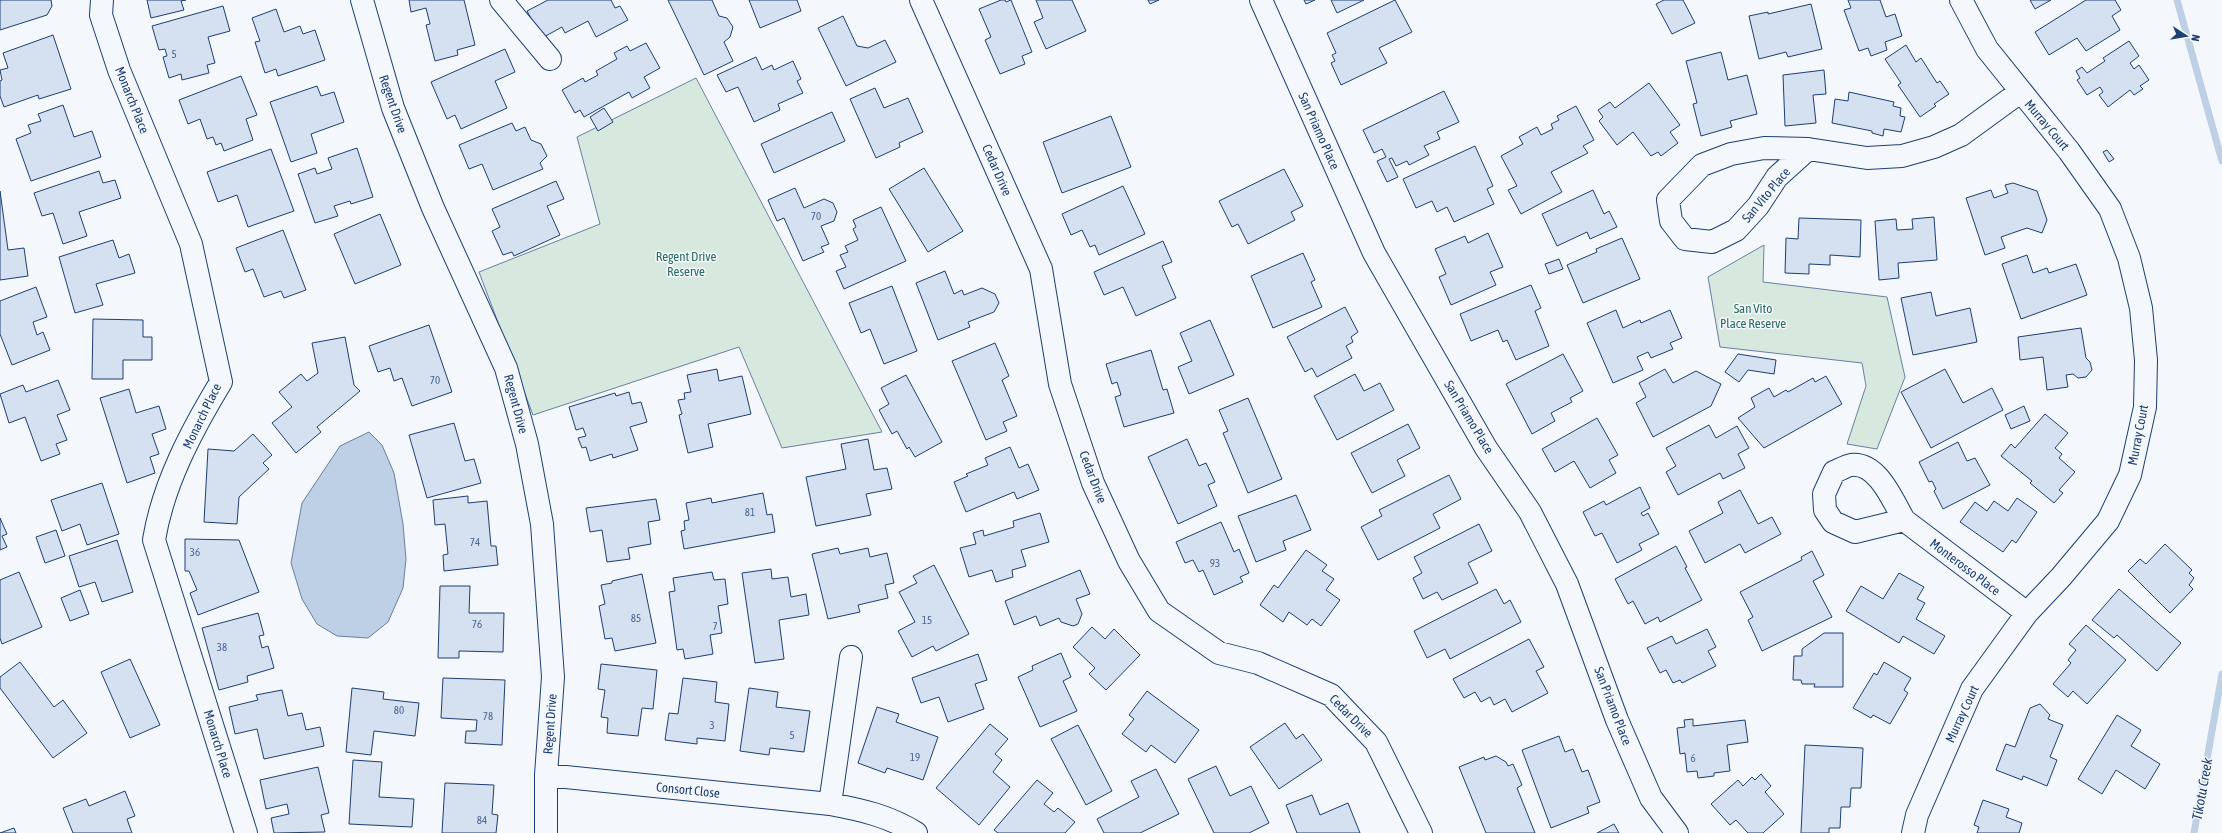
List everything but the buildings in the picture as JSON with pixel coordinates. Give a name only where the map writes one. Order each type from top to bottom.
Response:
[{"type":"street","name":"Monarch Place","points":[[102,0],[101,15],[119,70],[191,244],[222,382],[204,410],[170,483],[158,512],[154,540],[246,833]]},
{"type":"street","name":"Regent Drive","points":[[362,0],[392,108],[433,208],[506,368],[527,444],[542,524],[553,677],[546,775],[546,833]]},
{"type":"street","points":[[501,0],[550,58]]},
{"type":"street","name":"Cedar Drive","points":[[921,0],[1041,269],[1060,384],[1093,483],[1129,561],[1159,611],[1219,653],[1258,663],[1331,695],[1376,742],[1421,833]]},
{"type":"street","name":"San Priamo Place","points":[[1261,0],[1374,253],[1486,448],[1530,512],[1567,584],[1617,720],[1650,798],[1677,833]]},
{"type":"street","name":"Murray Court","points":[[1913,833],[1917,815],[1972,689],[2026,613],[2061,577],[2108,521],[2130,476],[2145,407],[2146,360],[2141,308],[2128,258],[2110,209],[2069,151],[2020,92],[1987,49],[1961,0]]},
{"type":"street","name":"San Vito Place","points":[[1808,149],[1777,178],[1758,206],[1736,230],[1712,242],[1685,239],[1670,221],[1668,200],[1702,165],[1731,154],[1764,148],[1808,149],[1867,158],[1902,156],[1934,147],[1961,135],[2020,92]]},
{"type":"street","name":"Monterosso Place","points":[[1904,520],[2026,613]]},
{"type":"street","points":[[830,804],[850,657]]},
{"type":"street","name":"Consort Close","points":[[546,775],[830,804],[868,811],[896,821],[916,833]]},
{"type":"green space","name":"Regent Drive Reserve","points":[[696,78],[882,432],[782,448],[739,347],[533,415],[479,272],[600,224],[577,137]]},
{"type":"green space","name":"San Vito Place Reserve","points":[[1764,245],[1763,282],[1887,297],[1905,377],[1877,449],[1847,444],[1866,386],[1862,363],[1720,347],[1708,277]]},
{"type":"water","points":[[369,432],[382,445],[394,473],[403,524],[406,559],[403,588],[388,622],[368,638],[337,636],[317,624],[302,599],[291,563],[302,503],[340,446]]},
{"type":"waterway","name":"Tikotu Creek","points":[[2177,0],[2222,161]]},
{"type":"waterway","name":"Tikotu Creek","points":[[2194,833],[2222,674]]}]
